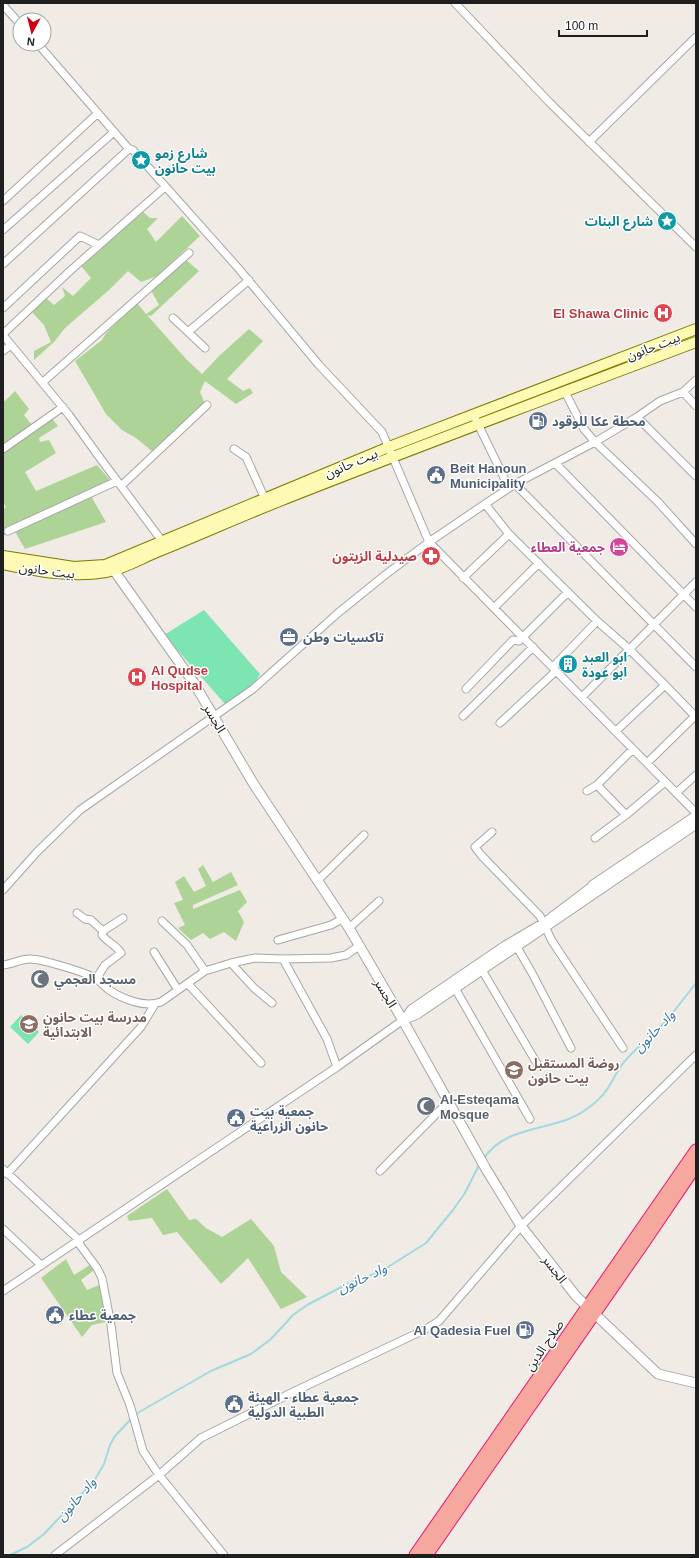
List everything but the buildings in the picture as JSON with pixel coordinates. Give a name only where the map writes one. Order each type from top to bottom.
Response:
[{"type":"highway","name":"صلاح الدين","points":[[427,1555],[696,1150]]},
{"type":"highway","name":"صلاح الدين","points":[[415,1555],[696,1166]]},
{"type":"main road","name":"بيت حانون","points":[[3,564],[43,572],[68,575],[87,575],[112,567],[250,513],[474,414],[696,329]]},
{"type":"main road","name":"بيت حانون","points":[[3,556],[74,567],[112,567],[162,541],[265,499],[391,451],[479,425],[696,342]]},
{"type":"street","points":[[454,3],[590,142],[696,247]]},
{"type":"street","points":[[3,5],[12,15]]},
{"type":"street","points":[[590,142],[696,37]]},
{"type":"street","points":[[45,52],[129,149],[133,150],[249,280],[319,365],[382,432],[430,542],[463,578],[616,731],[696,815],[593,885],[544,924]]},
{"type":"street","points":[[3,201],[98,113]]},
{"type":"street","points":[[3,230],[114,132]]},
{"type":"street","points":[[3,264],[129,149]]},
{"type":"street","points":[[162,541],[63,407],[3,335],[61,279],[165,187]]},
{"type":"street","points":[[3,308],[80,236],[99,245]]},
{"type":"street","points":[[43,382],[189,252]]},
{"type":"street","points":[[188,332],[249,280]]},
{"type":"street","points":[[173,318],[205,348]]},
{"type":"street","points":[[3,351],[10,345]]},
{"type":"street","points":[[3,890],[37,852],[80,810],[253,689],[338,613],[385,575],[484,504],[512,486],[595,442],[637,417],[660,401],[683,392],[696,380]]},
{"type":"street","points":[[565,392],[584,429],[595,442],[658,502],[696,544]]},
{"type":"street","points":[[683,392],[696,406]]},
{"type":"street","points":[[524,395],[529,406]]},
{"type":"street","points":[[8,531],[119,484],[207,405]]},
{"type":"street","points":[[3,449],[63,407]]},
{"type":"street","points":[[474,414],[512,486],[654,624],[696,667]]},
{"type":"street","points":[[637,417],[696,476]]},
{"type":"street","points":[[234,449],[246,458],[265,499]]},
{"type":"street","points":[[556,464],[696,607]]},
{"type":"street","points":[[484,504],[509,534],[597,622],[628,649],[696,716],[647,763]]},
{"type":"street","points":[[463,578],[509,534]]},
{"type":"street","points":[[494,608],[539,563]]},
{"type":"street","name":"الجسر","points":[[112,567],[180,663],[253,783],[349,928],[449,1101],[468,1138],[521,1226],[576,1296],[658,1374],[696,1383]]},
{"type":"street","points":[[582,697],[696,582]]},
{"type":"street","points":[[466,689],[513,640],[518,641],[523,637],[568,592]]},
{"type":"street","points":[[500,723],[555,669],[597,622]]},
{"type":"street","points":[[463,716],[533,647]]},
{"type":"street","points":[[616,731],[665,685]]},
{"type":"street","points":[[587,791],[597,785],[633,749]]},
{"type":"street","points":[[676,793],[696,775]]},
{"type":"street","points":[[595,838],[626,815],[665,782]]},
{"type":"street","points":[[597,785],[626,815]]},
{"type":"street","points":[[3,1291],[337,1067],[403,1020],[417,1014],[480,966],[696,824]]},
{"type":"street","points":[[492,832],[475,847],[544,924],[552,941],[623,1048]]},
{"type":"street","points":[[317,881],[364,835]]},
{"type":"street","points":[[349,928],[379,901]]},
{"type":"street","points":[[77,913],[85,919],[91,920],[103,930]]},
{"type":"street","points":[[103,930],[123,918]]},
{"type":"street","points":[[278,940],[331,925],[342,919]]},
{"type":"street","points":[[162,921],[187,945],[206,971]]},
{"type":"street","points":[[96,979],[105,965],[121,953],[116,945],[106,940],[102,935],[103,930]]},
{"type":"street","points":[[515,943],[571,1048]]},
{"type":"street","points":[[3,965],[31,959],[79,972],[96,979],[124,999],[137,1003],[155,1004],[161,1002],[206,971],[231,963],[255,958],[331,958],[346,955],[359,946]]},
{"type":"street","points":[[154,952],[178,990]]},
{"type":"street","points":[[283,959],[327,1039],[337,1067]]},
{"type":"street","points":[[231,963],[254,988],[272,1003]]},
{"type":"street","points":[[480,966],[539,1067]]},
{"type":"street","points":[[188,984],[261,1064]]},
{"type":"street","points":[[455,984],[456,990],[463,1003],[530,1119]]},
{"type":"street","points":[[155,1004],[141,1027],[5,1171],[79,1240],[80,1245],[97,1268],[102,1278],[111,1325],[117,1373],[130,1405],[143,1451],[159,1475],[224,1555]]},
{"type":"street","points":[[55,1555],[159,1475],[201,1438],[291,1393],[426,1329],[439,1321],[521,1226],[696,1055]]},
{"type":"street","points":[[380,1171],[449,1101]]},
{"type":"street","points":[[3,1229],[41,1265]]},
{"type":"green space","points":[[143,212],[150,218],[158,218],[147,229],[156,242],[182,216],[200,236],[157,276],[141,282],[128,271],[109,290],[65,328],[54,342],[34,360],[34,351],[51,342],[44,325],[31,311],[45,297],[54,305],[65,296],[62,287],[73,296],[91,278],[81,266]]},
{"type":"green space","points":[[186,260],[199,271],[151,316],[147,315],[186,359],[202,374],[219,356],[249,329],[263,341],[227,379],[243,391],[250,388],[253,393],[236,404],[205,381],[200,392],[205,404],[153,452],[136,438],[122,430],[106,414],[75,361],[102,340],[106,333],[137,303],[146,314],[159,305],[151,290]]},
{"type":"green space","points":[[15,391],[29,409],[24,415],[32,425],[49,415],[58,426],[39,438],[40,442],[49,440],[56,453],[25,472],[36,491],[97,465],[110,480],[88,491],[106,522],[25,549],[14,530],[3,536],[3,509],[6,507],[3,502],[3,399],[5,401]]},
{"type":"green space","points":[[204,610],[260,674],[254,684],[226,705],[164,635]]},
{"type":"green space","points":[[203,865],[213,882],[231,872],[238,885],[193,905],[193,909],[240,890],[247,902],[238,911],[244,922],[236,941],[224,932],[210,939],[203,933],[191,940],[178,928],[185,925],[174,903],[183,900],[175,882],[184,876],[194,892],[206,886],[198,869]]},
{"type":"green space","points":[[21,1015],[39,1032],[28,1044],[10,1027]]},
{"type":"green space","points":[[167,1189],[189,1220],[196,1219],[206,1228],[222,1237],[251,1219],[274,1246],[281,1272],[307,1297],[281,1309],[248,1258],[221,1284],[177,1232],[163,1235],[152,1218],[129,1221],[127,1216]]},
{"type":"green space","points":[[66,1259],[74,1275],[90,1265],[94,1270],[81,1280],[87,1290],[99,1285],[106,1322],[92,1325],[82,1337],[41,1278]]},
{"type":"waterway","name":"واد حانون","points":[[484,1158],[494,1147],[505,1139],[572,1118],[594,1103],[606,1091],[624,1062],[656,1032],[696,983]]},
{"type":"waterway","name":"واد حانون","points":[[135,1415],[211,1371],[251,1354],[271,1339],[293,1315],[307,1305],[349,1283],[380,1272],[426,1243],[465,1193],[480,1163]]},
{"type":"waterway","name":"واد حانون","points":[[10,1555],[27,1547],[44,1534],[94,1481],[104,1464],[110,1445],[115,1436],[132,1418]]},
{"type":"place","name":"شارع زمو بيت حانون","points":[[141,160]]},
{"type":"place","name":"شارع البنات","points":[[667,221]]},
{"type":"place","name":"El Shawa Clinic","points":[[663,313]]},
{"type":"place","name":"محطة عكا للوقود","points":[[538,421]]},
{"type":"place","name":"Beit Hanoun Municipality","points":[[436,475]]},
{"type":"place","name":"جمعية العطاء","points":[[619,547]]},
{"type":"place","name":"صيدلية الزيتون","points":[[431,556]]},
{"type":"place","name":"تاكسيات وطن","points":[[289,637]]},
{"type":"place","name":"ابو العبد ابو عودة","points":[[568,664]]},
{"type":"place","name":"Al Qudse Hospital","points":[[137,677]]},
{"type":"place","name":"مسجد العجمي","points":[[40,979]]},
{"type":"place","name":"مدرسة بيت حانون الابتدائية","points":[[29,1024]]},
{"type":"place","name":"روضة المستقبل بيت حانون","points":[[514,1070]]},
{"type":"place","name":"Al-Esteqama Mosque","points":[[426,1106]]},
{"type":"place","name":"جمعية بيت حانون الزراعية","points":[[236,1118]]},
{"type":"place","name":"جمعية عطاء","points":[[55,1315]]},
{"type":"place","name":"Al Qadesia Fuel","points":[[525,1330]]},
{"type":"place","name":"جمعية عطاء - الهيئة الطبية الدولية","points":[[234,1404]]}]
